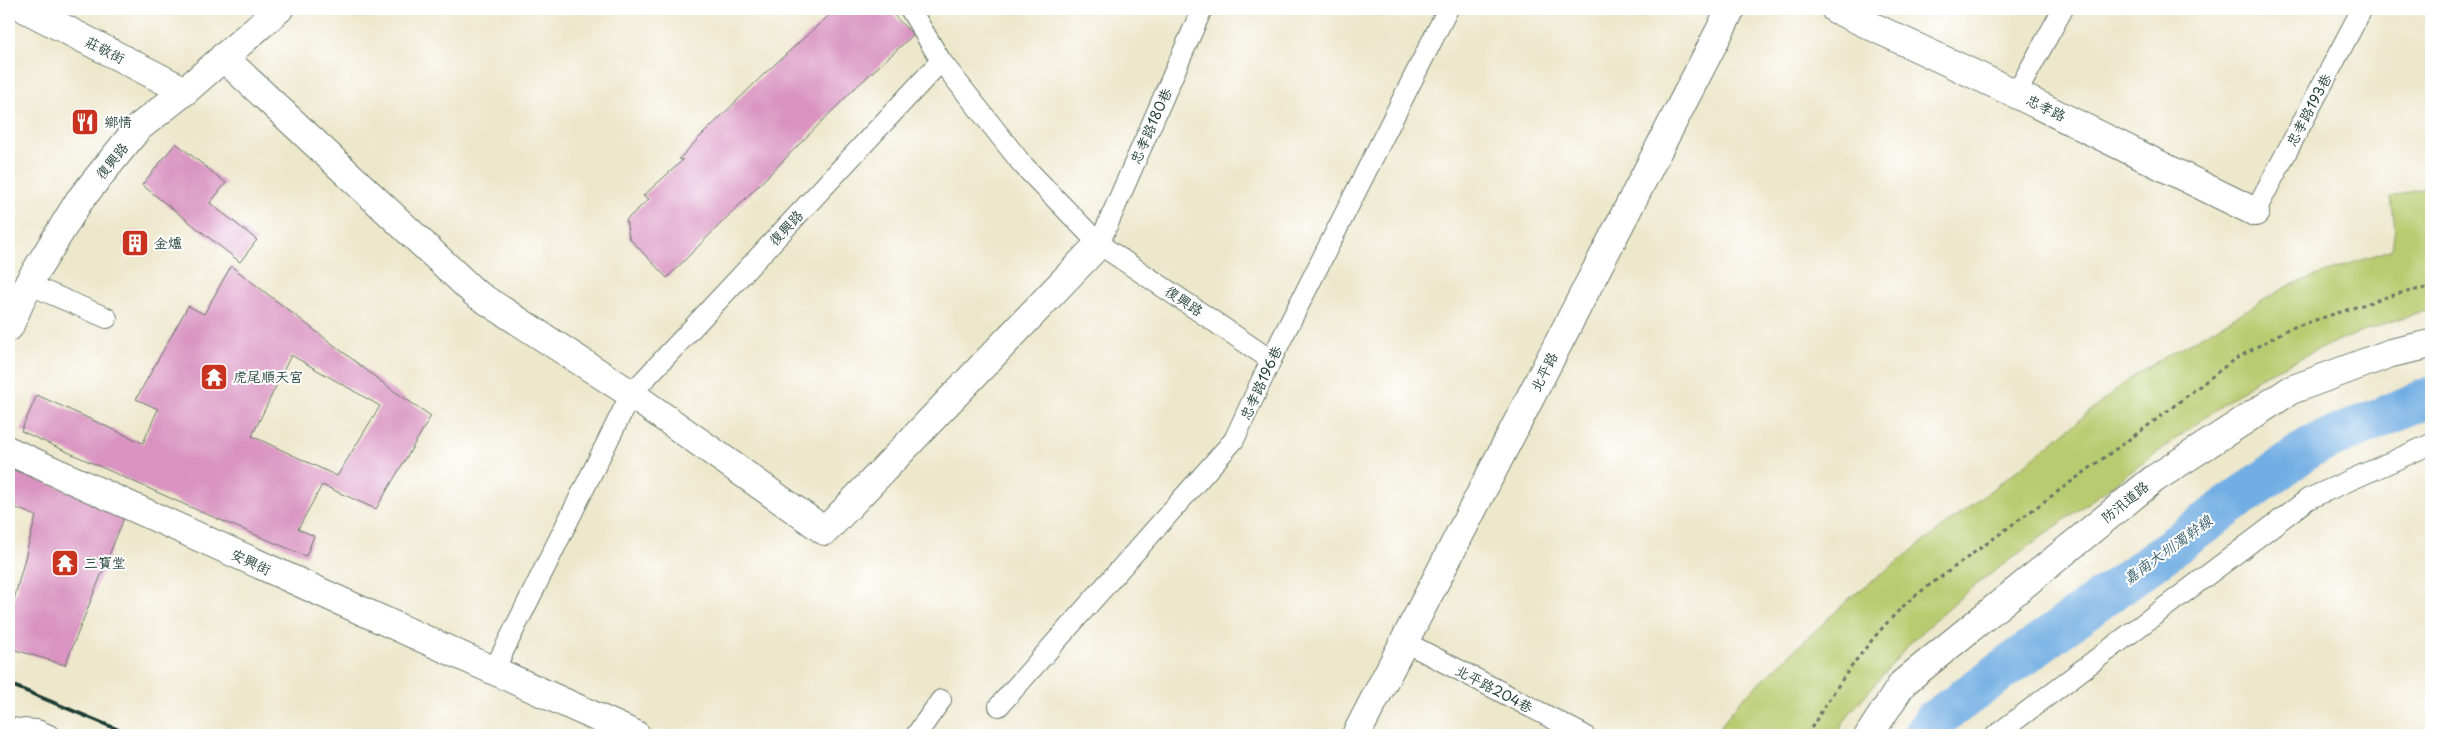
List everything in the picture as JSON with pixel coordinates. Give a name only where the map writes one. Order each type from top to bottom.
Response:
[{"type":"street","name":"莊敬街","points":[[26,9],[185,91]]},
{"type":"street","name":"復興路","points":[[9,327],[28,284],[79,201],[138,128],[185,91],[279,9]]},
{"type":"street","name":"北平路","points":[[1356,735],[1731,9]]},
{"type":"street","name":"忠孝路","points":[[1834,9],[2016,94],[2255,212]]},
{"type":"street","points":[[224,57],[475,293],[631,394],[825,531],[1099,244]]},
{"type":"street","name":"防汛道路","points":[[1869,735],[1903,683],[2154,479],[2291,390],[2391,353],[2431,344]]},
{"type":"street","name":"安興街","points":[[9,451],[493,672],[636,735]]},
{"type":"lane","name":"復興路","points":[[910,9],[941,61],[1022,164],[1099,244],[1272,360]]},
{"type":"lane","name":"忠孝路180巷","points":[[1099,244],[1202,9]]},
{"type":"lane","name":"忠孝路196巷","points":[[999,706],[1234,440],[1272,360],[1448,9]]},
{"type":"lane","points":[[2016,94],[2063,9]]},
{"type":"lane","name":"忠孝路193巷","points":[[2255,212],[2362,9]]},
{"type":"lane","name":"復興路","points":[[631,394],[941,61]]},
{"type":"lane","points":[[28,284],[107,318]]},
{"type":"lane","points":[[493,672],[631,394]]},
{"type":"lane","points":[[1996,735],[2308,499],[2431,444]]},
{"type":"lane","name":"北平路204巷","points":[[1405,642],[1584,735]]},
{"type":"lane","points":[[916,735],[941,700]]},
{"type":"lane","points":[[9,728],[37,730],[49,735]]},
{"type":"path","points":[[1806,735],[1868,644],[1886,622],[1906,604],[2157,419],[2232,361],[2288,329],[2396,294],[2431,287]]},
{"type":"green space","points":[[2431,186],[2431,308],[2339,340],[2262,376],[1970,589],[1915,638],[1849,714],[1836,735],[1714,735],[1739,702],[1850,598],[2033,458],[2137,373],[2290,285],[2392,249],[2395,229],[2391,197]]},
{"type":"building","points":[[836,9],[888,9],[913,35],[854,89],[667,278],[629,238],[626,220],[649,199],[643,196],[683,160],[679,159],[699,138],[763,75]]},
{"type":"building","points":[[176,143],[226,183],[210,203],[257,240],[240,262],[142,185]]},
{"type":"building","name":"金爐","points":[[135,231],[143,234],[146,242],[143,250],[135,253],[127,250],[124,242],[127,234]]},
{"type":"building","points":[[231,266],[391,389],[431,416],[376,509],[322,485],[298,529],[314,536],[306,556],[199,511],[21,431],[37,395],[143,443],[158,409],[136,399],[188,306],[204,314]],"holes":[[[291,355],[380,406],[337,476],[252,436]]]},
{"type":"building","name":"三寶堂","points":[[9,468],[126,513],[65,665],[9,648],[9,611],[11,611],[36,516],[9,505]]},
{"type":"waterway","name":"嘉南大圳濁幹線","points":[[1924,735],[1933,721],[2310,447],[2431,397]]},
{"type":"railway","points":[[9,684],[131,735]]},
{"type":"place","name":"鄉情","points":[[85,122]]},
{"type":"place","name":"金爐","points":[[135,243]]},
{"type":"place","name":"虎尾順天宮","points":[[214,377]]},
{"type":"place","name":"三寶堂","points":[[65,563]]}]
